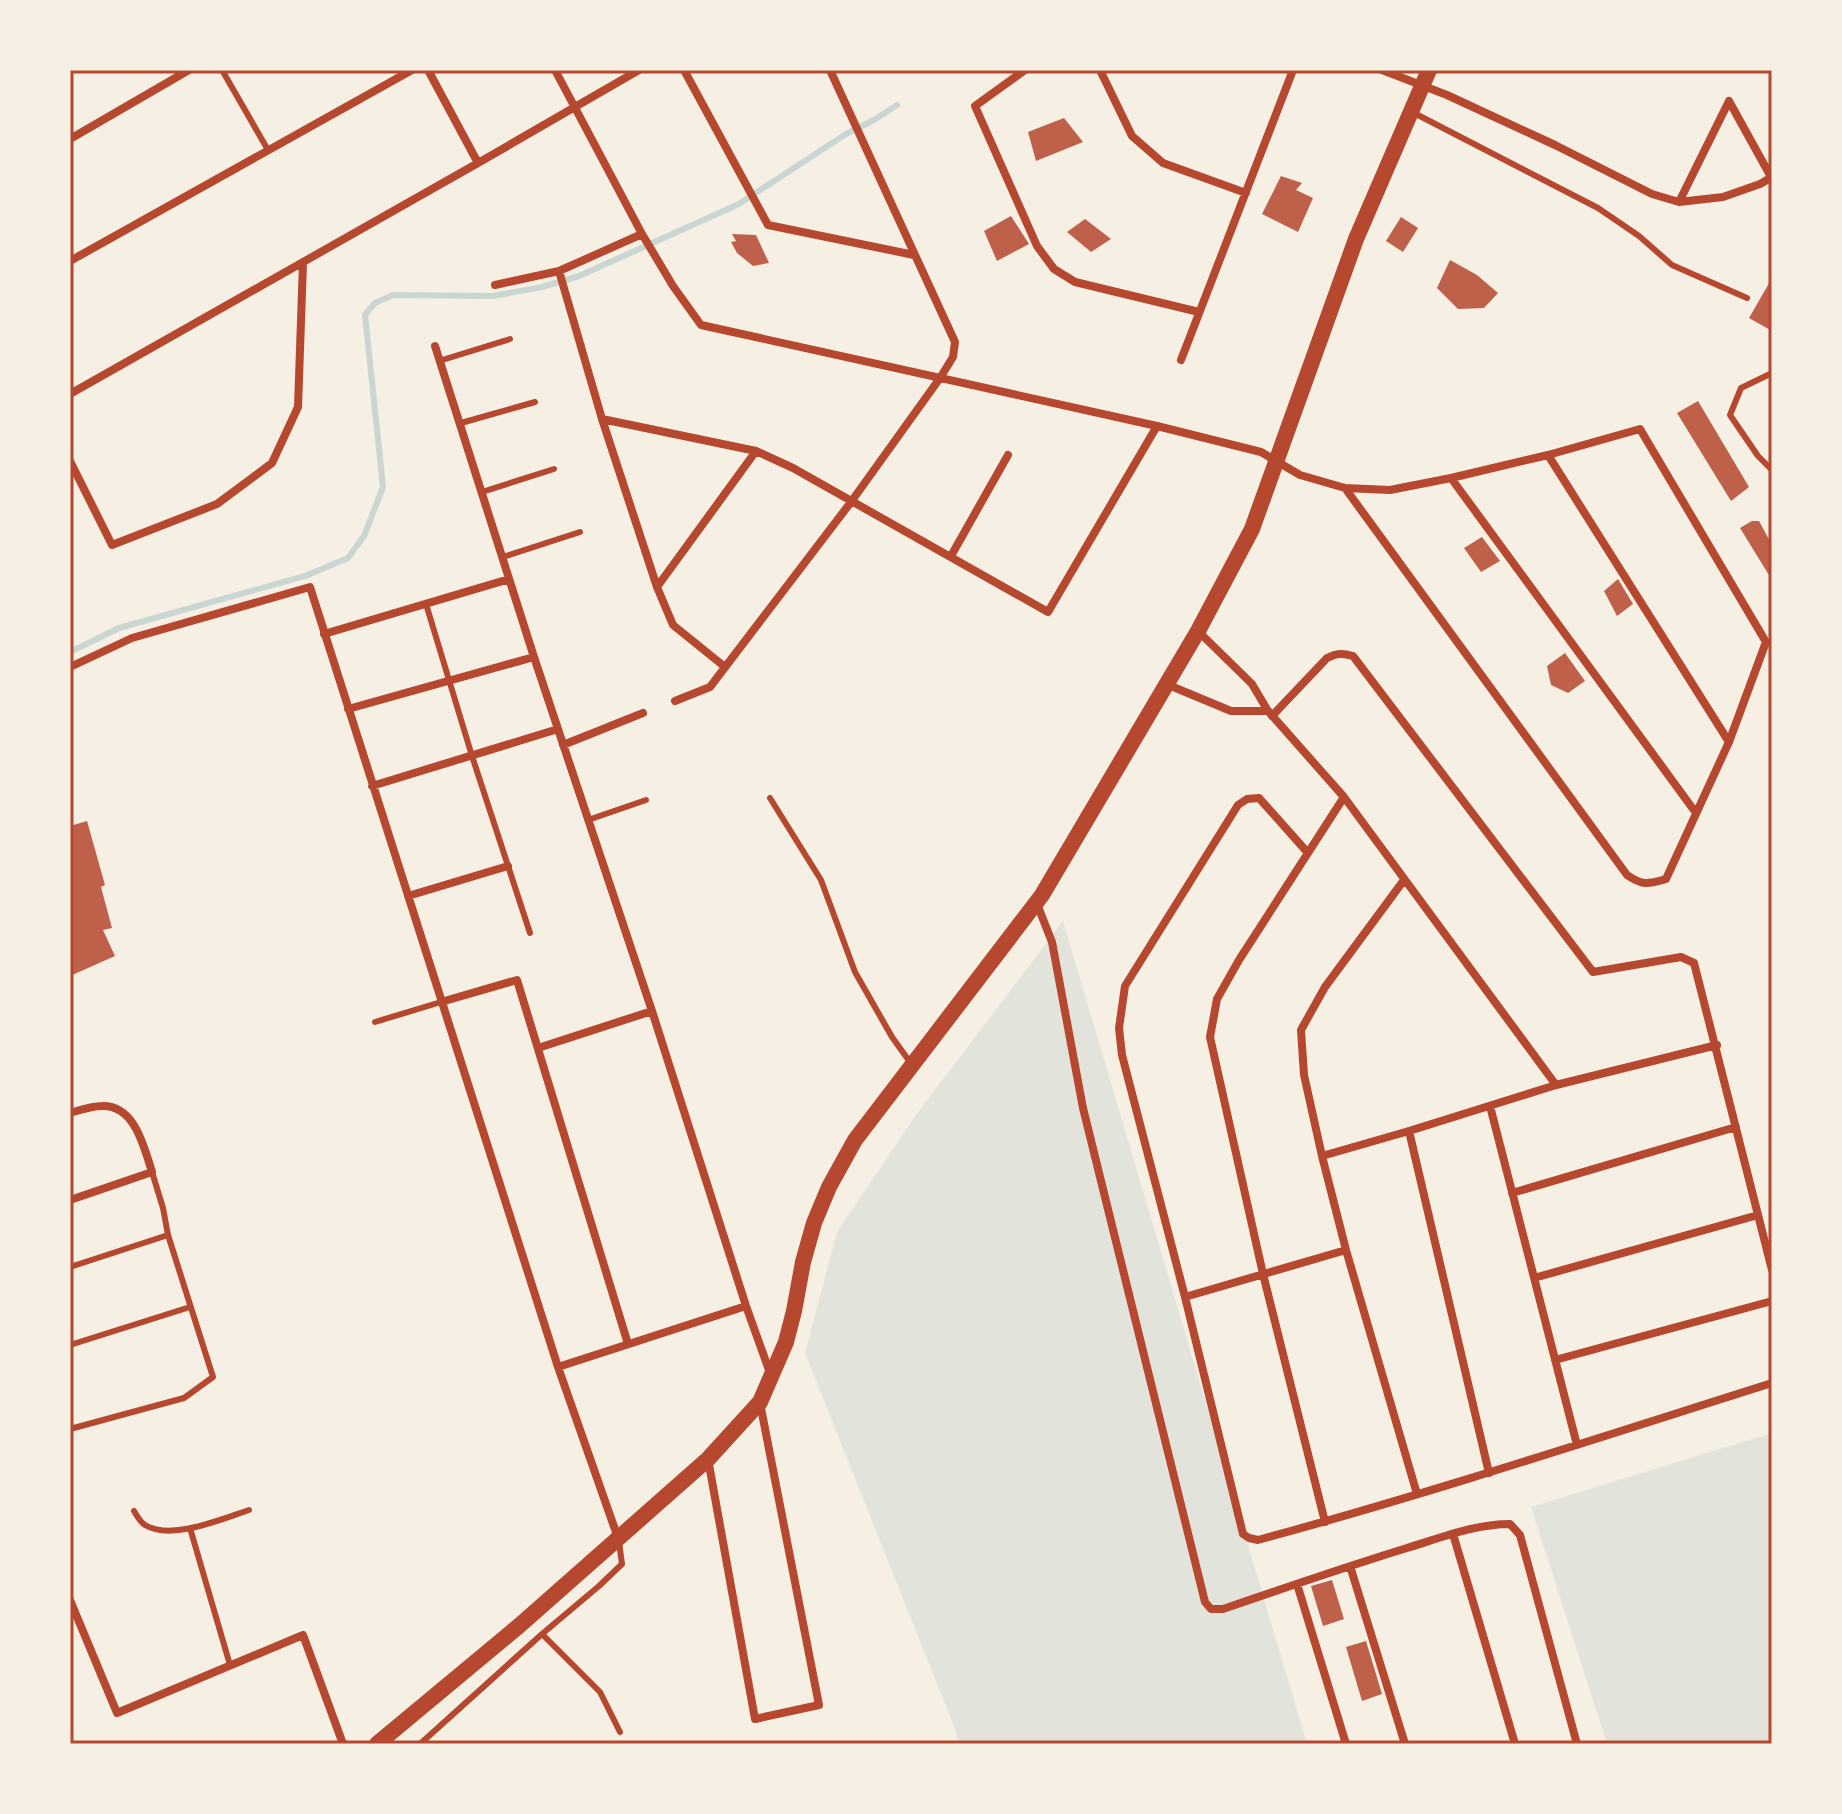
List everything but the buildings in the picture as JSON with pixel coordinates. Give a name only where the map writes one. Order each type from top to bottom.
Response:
[{"type":"main road","points":[[377,1744],[619,1539],[708,1459],[760,1402],[786,1342],[814,1223],[829,1187],[855,1140],[1037,904],[1198,631],[1252,529],[1356,239],[1429,70]]},
{"type":"street","points":[[70,139],[189,70]]},
{"type":"street","points":[[70,261],[412,70]]},
{"type":"street","points":[[428,70],[478,163]]},
{"type":"street","points":[[555,70],[642,234],[701,325],[1261,452],[1300,475],[1345,488],[1390,490],[1451,478],[1640,429],[1766,642],[1729,742],[1666,879],[1639,883],[1627,875],[1345,488]]},
{"type":"street","points":[[70,394],[639,70]]},
{"type":"street","points":[[684,70],[768,225],[914,255]]},
{"type":"street","points":[[675,701],[710,687],[851,502],[953,357],[955,342],[830,70]]},
{"type":"street","points":[[1025,70],[975,106],[1037,246],[1054,269],[1075,282],[1199,312]]},
{"type":"street","points":[[1100,70],[1132,136],[1163,163],[1246,193]]},
{"type":"street","points":[[1181,360],[1293,70]]},
{"type":"street","points":[[1382,70],[1447,95],[1652,194],[1679,202],[1723,197],[1772,177],[1729,101],[1679,202]]},
{"type":"street","points":[[495,285],[559,271],[642,234]]},
{"type":"street","points":[[70,461],[112,545],[217,504],[272,463],[298,407],[303,263]]},
{"type":"street","points":[[559,271],[602,419],[657,587],[673,625],[725,667]]},
{"type":"street","points":[[435,346],[771,1378]]},
{"type":"street","points":[[602,419],[756,451],[793,468],[1048,612],[1157,426]]},
{"type":"street","points":[[657,587],[756,451]]},
{"type":"street","points":[[951,556],[1008,455]]},
{"type":"street","points":[[1548,455],[1729,742]]},
{"type":"street","points":[[1451,478],[1696,813]]},
{"type":"street","points":[[324,634],[509,579]]},
{"type":"street","points":[[70,667],[132,638],[310,587],[558,1367],[619,1539]]},
{"type":"street","points":[[1198,631],[1252,684],[1270,714],[1344,797],[1556,1085]]},
{"type":"street","points":[[1166,684],[1231,711],[1270,714],[1327,658],[1345,653],[1353,656],[1593,972],[1681,957],[1694,963],[1772,1270]]},
{"type":"street","points":[[348,709],[534,657]]},
{"type":"street","points":[[563,745],[643,713]]},
{"type":"street","points":[[372,786],[558,729]]},
{"type":"street","points":[[1325,1522],[1263,1274],[1210,1037],[1217,999],[1344,797]]},
{"type":"street","points":[[1308,853],[1259,798],[1247,799],[1238,805],[1125,986],[1119,1028],[1122,1055],[1243,1534],[1258,1540],[1325,1522],[1772,1383]]},
{"type":"street","points":[[408,896],[508,866]]},
{"type":"street","points":[[1404,880],[1325,987],[1301,1030],[1304,1075],[1322,1156],[1417,1494]]},
{"type":"street","points":[[1037,904],[1052,942],[1083,1108],[1205,1602],[1211,1609],[1223,1609],[1453,1534],[1492,1524],[1510,1524],[1520,1535],[1577,1744]]},
{"type":"street","points":[[441,1002],[517,980],[628,1344]]},
{"type":"street","points":[[538,1048],[652,1011]]},
{"type":"street","points":[[1322,1156],[1556,1085],[1717,1045]]},
{"type":"street","points":[[70,1113],[103,1105],[124,1112],[139,1134],[152,1172],[70,1200]]},
{"type":"street","points":[[1490,1106],[1577,1445]]},
{"type":"street","points":[[1512,1193],[1736,1127]]},
{"type":"street","points":[[1409,1131],[1489,1473]]},
{"type":"street","points":[[1534,1278],[1758,1215]]},
{"type":"street","points":[[1185,1297],[1346,1250]]},
{"type":"street","points":[[1555,1360],[1772,1301]]},
{"type":"street","points":[[558,1367],[746,1306]]},
{"type":"street","points":[[708,1459],[755,1719],[819,1705],[760,1402]]},
{"type":"street","points":[[1453,1534],[1515,1744]]},
{"type":"street","points":[[1350,1566],[1405,1744]]},
{"type":"street","points":[[1297,1584],[1346,1744]]},
{"type":"street","points":[[70,1600],[117,1713],[303,1635],[343,1744]]},
{"type":"lane","points":[[222,70],[268,150]]},
{"type":"lane","points":[[1411,111],[1598,208],[1639,236],[1672,265],[1747,298]]},
{"type":"lane","points":[[439,361],[510,339]]},
{"type":"lane","points":[[1772,373],[1741,388],[1730,415],[1758,456],[1772,470]]},
{"type":"lane","points":[[461,423],[535,402]]},
{"type":"lane","points":[[482,492],[554,469]]},
{"type":"lane","points":[[503,557],[580,532]]},
{"type":"lane","points":[[426,604],[530,933]]},
{"type":"lane","points":[[770,798],[821,880],[855,972],[892,1037],[912,1065]]},
{"type":"lane","points":[[588,820],[646,800]]},
{"type":"lane","points":[[375,1022],[441,1002]]},
{"type":"lane","points":[[70,1429],[184,1398],[213,1377],[168,1235],[152,1172]]},
{"type":"lane","points":[[70,1267],[168,1235]]},
{"type":"lane","points":[[70,1345],[190,1307]]},
{"type":"lane","points":[[134,1511],[143,1524],[161,1531],[190,1528],[249,1510]]},
{"type":"lane","points":[[190,1528],[230,1665]]},
{"type":"lane","points":[[420,1744],[622,1564],[619,1539]]},
{"type":"lane","points":[[542,1634],[600,1692],[620,1732]]},
{"type":"shaded area","points":[[1063,921],[1307,1744],[959,1744],[805,1353],[837,1232],[916,1115]]},
{"type":"shaded area","points":[[1772,1433],[1772,1744],[1607,1744],[1531,1507]]},
{"type":"waterway","points":[[70,652],[119,628],[305,576],[348,558],[364,536],[383,487],[365,315],[375,303],[393,295],[493,296],[579,276],[739,204],[846,134],[897,105]]}]
